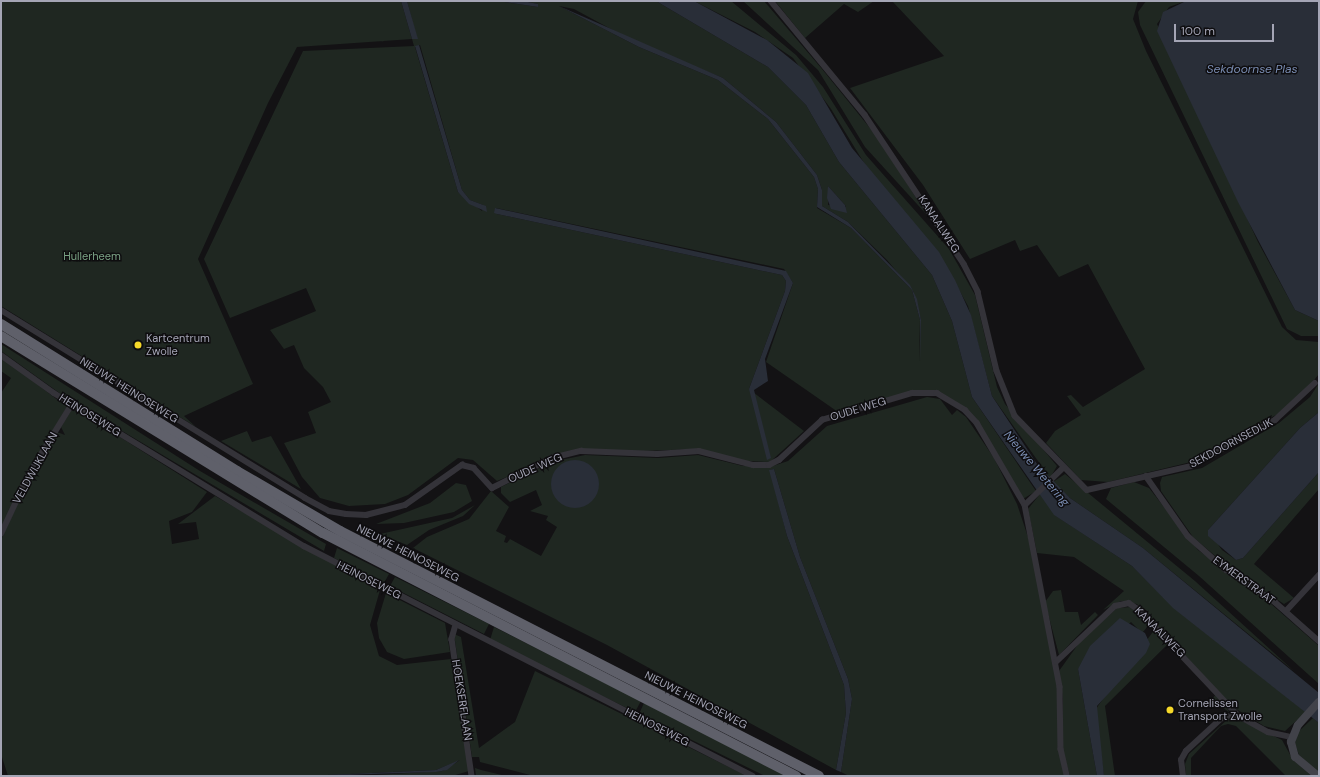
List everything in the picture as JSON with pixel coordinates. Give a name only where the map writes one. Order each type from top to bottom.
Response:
[{"type":"highway","name":"NIEUWE HEINOSEWEG","points":[[1,324],[237,472],[340,531],[819,776]]},
{"type":"highway","name":"NIEUWE HEINOSEWEG","points":[[1,336],[323,533],[796,776]]},
{"type":"street","name":"KANAALWEG","points":[[771,1],[865,115],[964,264],[978,292],[1010,407],[1063,468],[1087,490]]},
{"type":"street","name":"OUDE WEG","points":[[1,310],[329,511],[366,515],[388,511],[422,495],[452,469],[462,465],[474,468],[492,488],[552,458],[581,451],[657,454],[699,451],[753,465],[768,465],[780,460],[822,420],[926,392],[942,396],[970,414],[993,447],[1025,505]]},
{"type":"street","name":"HEINOSEWEG","points":[[1,354],[72,404],[266,526],[456,625],[753,776]]},
{"type":"street","name":"SEKDOORNSEDIJK","points":[[1087,490],[1191,466],[1275,420],[1315,383]]},
{"type":"street","name":"VELDWIJKLAAN","points":[[1,534],[29,474],[72,404]]},
{"type":"street","points":[[1063,468],[1025,505],[1056,662],[1061,695],[1061,749],[1067,776]]},
{"type":"street","name":"EYMERSTRAAT","points":[[1146,476],[1188,536],[1225,569],[1286,611],[1319,641]]},
{"type":"street","points":[[1286,611],[1319,575]]},
{"type":"street","name":"KANAALWEG","points":[[1056,662],[1115,606],[1129,603],[1138,609],[1239,716]]},
{"type":"street","name":"HOEKSERFLAAN","points":[[456,625],[452,639],[472,776]]},
{"type":"street","points":[[1318,776],[1295,757],[1291,737],[1302,720],[1319,702]]},
{"type":"street","points":[[1183,776],[1182,760],[1186,751],[1220,718],[1239,716],[1268,732],[1291,737]]},
{"type":"green space","name":"Hullerheem","points":[[1,1],[401,1],[412,39],[297,47],[268,103],[198,259],[253,384],[184,416],[196,427],[1,306]]},
{"type":"green space","points":[[407,1],[498,1],[538,7],[538,4],[523,1],[656,1],[768,67],[806,105],[839,162],[932,275],[952,321],[972,397],[1036,491],[1023,499],[976,419],[942,394],[917,390],[838,412],[766,362],[793,283],[784,269],[496,208],[497,214],[782,275],[786,281],[785,291],[749,389],[804,431],[770,462],[744,461],[698,449],[560,454],[497,481],[473,460],[458,458],[408,495],[385,504],[349,506],[320,498],[302,477],[284,443],[316,433],[308,412],[331,402],[323,387],[304,368],[294,345],[284,349],[270,330],[316,311],[306,288],[230,318],[204,259],[303,51],[414,46],[412,39],[417,38]],"holes":[[[559,6],[574,9],[633,41],[723,78],[776,122],[817,175],[822,190],[822,206],[848,222],[887,260],[913,291],[921,320],[919,362],[920,320],[912,290],[851,228],[817,208],[818,189],[814,177],[768,119],[718,80],[639,47]],[[420,45],[462,190],[470,200],[483,205],[482,211],[458,192],[415,47]],[[828,186],[846,207],[828,205]]]},
{"type":"green space","points":[[694,1],[731,1],[796,55],[823,87],[866,155],[949,249],[975,295],[997,387],[1005,404],[1057,466],[1050,478],[992,396],[968,306],[938,252],[869,171],[831,109],[793,58],[755,32]]},
{"type":"green space","points":[[743,1],[764,1],[878,138],[927,215],[865,147],[818,70]]},
{"type":"green space","points":[[775,1],[874,1],[858,12],[844,4],[805,38]]},
{"type":"green space","points":[[892,1],[1138,1],[1133,19],[1146,51],[1282,327],[1296,340],[1319,342],[1319,374],[1310,385],[1283,411],[1191,462],[1108,482],[1081,480],[1046,443],[1055,431],[1081,415],[1067,396],[1071,395],[1083,407],[1145,369],[1088,264],[1059,277],[1037,245],[1020,251],[1015,240],[970,259],[923,185],[850,88],[944,56]]},
{"type":"green space","points":[[1146,1],[1186,1],[1169,7],[1157,24],[1258,242],[1295,310],[1319,321],[1319,336],[1301,336],[1287,329],[1140,25],[1138,12]]},
{"type":"green space","points":[[1,344],[200,471],[326,544],[324,551],[65,397],[1,351]]},
{"type":"green space","points":[[1,357],[67,407],[27,473],[1,529],[1,393],[11,378],[1,371]]},
{"type":"green space","points":[[1319,383],[1319,412],[1300,428],[1208,530],[1222,550],[1236,560],[1243,558],[1319,472],[1319,489],[1254,564],[1294,598],[1284,604],[1227,566],[1193,537],[1161,491],[1160,483],[1162,477],[1202,468],[1279,423],[1310,397]]},
{"type":"green space","points":[[927,397],[940,399],[952,415],[957,410],[966,417],[994,458],[1017,504],[1033,552],[1057,677],[1065,775],[849,776],[841,772],[852,699],[848,679],[800,557],[774,469],[770,470],[787,536],[844,685],[846,713],[836,770],[607,645],[413,548],[427,537],[469,519],[491,491],[509,507],[496,531],[506,536],[504,542],[507,543],[510,539],[541,556],[557,527],[546,520],[548,516],[530,511],[542,505],[536,490],[510,502],[501,493],[501,487],[551,462],[585,455],[658,458],[698,455],[743,466],[773,466],[788,461],[827,426]]},
{"type":"green space","points":[[77,410],[207,492],[192,512],[169,521],[172,544],[199,539],[196,522],[178,524],[215,496],[380,590],[370,625],[379,656],[397,665],[451,659],[469,771],[452,776],[359,776],[443,771],[460,760],[436,770],[306,776],[8,776],[1,754],[1,540],[31,475],[57,432],[65,435],[61,427],[71,411]]},
{"type":"green space","points":[[247,431],[252,442],[271,436],[301,489],[221,441]]},
{"type":"green space","points":[[1065,474],[1195,581],[1295,672],[1143,548],[1070,498],[1053,482]]},
{"type":"green space","points":[[1134,482],[1149,488],[1198,550],[1269,602],[1319,646],[1319,684],[1199,576],[1106,499],[1111,488]]},
{"type":"green space","points":[[456,483],[466,485],[472,501],[454,512],[404,523],[376,524],[430,503]]},
{"type":"green space","points":[[1040,494],[1056,516],[1132,566],[1173,607],[1306,712],[1285,731],[1264,726],[1233,707],[1137,604],[1121,601],[1103,610],[1124,591],[1074,557],[1037,553],[1028,509]]},
{"type":"green space","points":[[475,505],[463,516],[429,530],[407,545],[380,534],[452,518]]},
{"type":"green space","points":[[337,548],[389,574],[384,583],[334,558]]},
{"type":"green space","points":[[395,577],[489,624],[484,634],[390,586]]},
{"type":"green space","points":[[1061,590],[1065,612],[1078,612],[1081,625],[1095,612],[1098,615],[1059,655],[1045,602],[1053,591]]},
{"type":"green space","points":[[386,593],[445,623],[450,652],[404,659],[387,652],[379,638],[377,623]]},
{"type":"green space","points":[[1131,607],[1150,624],[1142,633],[1131,622],[1078,669],[1097,776],[1070,776],[1062,748],[1063,699],[1059,671],[1079,643],[1117,608]]},
{"type":"green space","points":[[494,627],[641,701],[635,712],[490,640]]},
{"type":"green space","points":[[1155,629],[1204,682],[1168,644],[1105,706],[1115,776],[1104,776],[1095,710]]},
{"type":"green space","points":[[454,634],[461,637],[479,748],[515,722],[535,671],[747,776],[534,776],[480,762],[479,757],[472,757]]},
{"type":"green space","points":[[1216,694],[1225,704],[1229,712],[1217,704],[1213,698]]},
{"type":"green space","points":[[644,703],[789,776],[765,776],[639,714]]},
{"type":"green space","points":[[1313,718],[1319,723],[1319,773],[1299,755],[1295,743],[1298,732]]},
{"type":"green space","points":[[1228,719],[1238,719],[1282,740],[1293,760],[1312,776],[1286,776],[1236,726],[1228,724],[1221,726],[1191,758],[1191,776],[1186,776],[1185,764],[1189,754]]},
{"type":"green space","points":[[475,768],[481,770],[506,776],[476,776]]},
{"type":"water","points":[[401,1],[407,1],[418,39],[412,39]]},
{"type":"water","points":[[498,1],[523,1],[538,4],[538,7]]},
{"type":"water","name":"Nieuwe Wetering","points":[[656,1],[694,1],[767,40],[808,73],[852,148],[939,252],[955,280],[971,315],[992,396],[1037,464],[1070,498],[1143,548],[1319,693],[1319,723],[1173,608],[1132,566],[1054,515],[972,397],[952,321],[932,275],[839,162],[806,105],[768,67]]},
{"type":"water","name":"Sekdoornse Plas","points":[[1186,1],[1319,1],[1319,321],[1295,310],[1238,202],[1157,31],[1163,12]]},
{"type":"water","points":[[559,6],[723,78],[776,122],[817,175],[822,190],[822,206],[848,222],[910,285],[917,299],[921,320],[920,362],[920,320],[912,290],[851,228],[817,207],[818,189],[814,177],[768,119],[718,80],[639,47]]},
{"type":"water","points":[[419,45],[462,190],[470,200],[486,206],[487,212],[469,204],[458,192],[415,46]]},
{"type":"water","points":[[828,186],[845,205],[847,213],[831,209],[827,198]]},
{"type":"water","points":[[495,208],[786,271],[793,283],[765,359],[768,381],[754,390],[771,458],[767,460],[749,389],[785,291],[786,281],[782,275],[497,214],[494,213]]},
{"type":"water","points":[[1319,412],[1319,472],[1243,558],[1236,560],[1208,536],[1208,530],[1300,428]]},
{"type":"water","points":[[575,460],[584,462],[592,467],[597,475],[599,484],[597,493],[592,501],[584,506],[575,508],[566,506],[558,501],[553,493],[551,484],[553,475],[558,467],[566,462]]},
{"type":"water","points":[[774,469],[800,557],[848,679],[852,699],[841,772],[836,770],[846,713],[844,685],[787,536],[769,470]]},
{"type":"water","points":[[1120,618],[1145,633],[1150,644],[1146,653],[1097,706],[1104,776],[1097,776],[1078,669],[1090,646]]},
{"type":"water","points":[[459,760],[447,770],[436,772],[306,776],[436,770]]},
{"type":"place","name":"Kartcentrum Zwolle","points":[[138,345]]},
{"type":"place","name":"Cornelissen Transport Zwolle","points":[[1170,710]]}]
